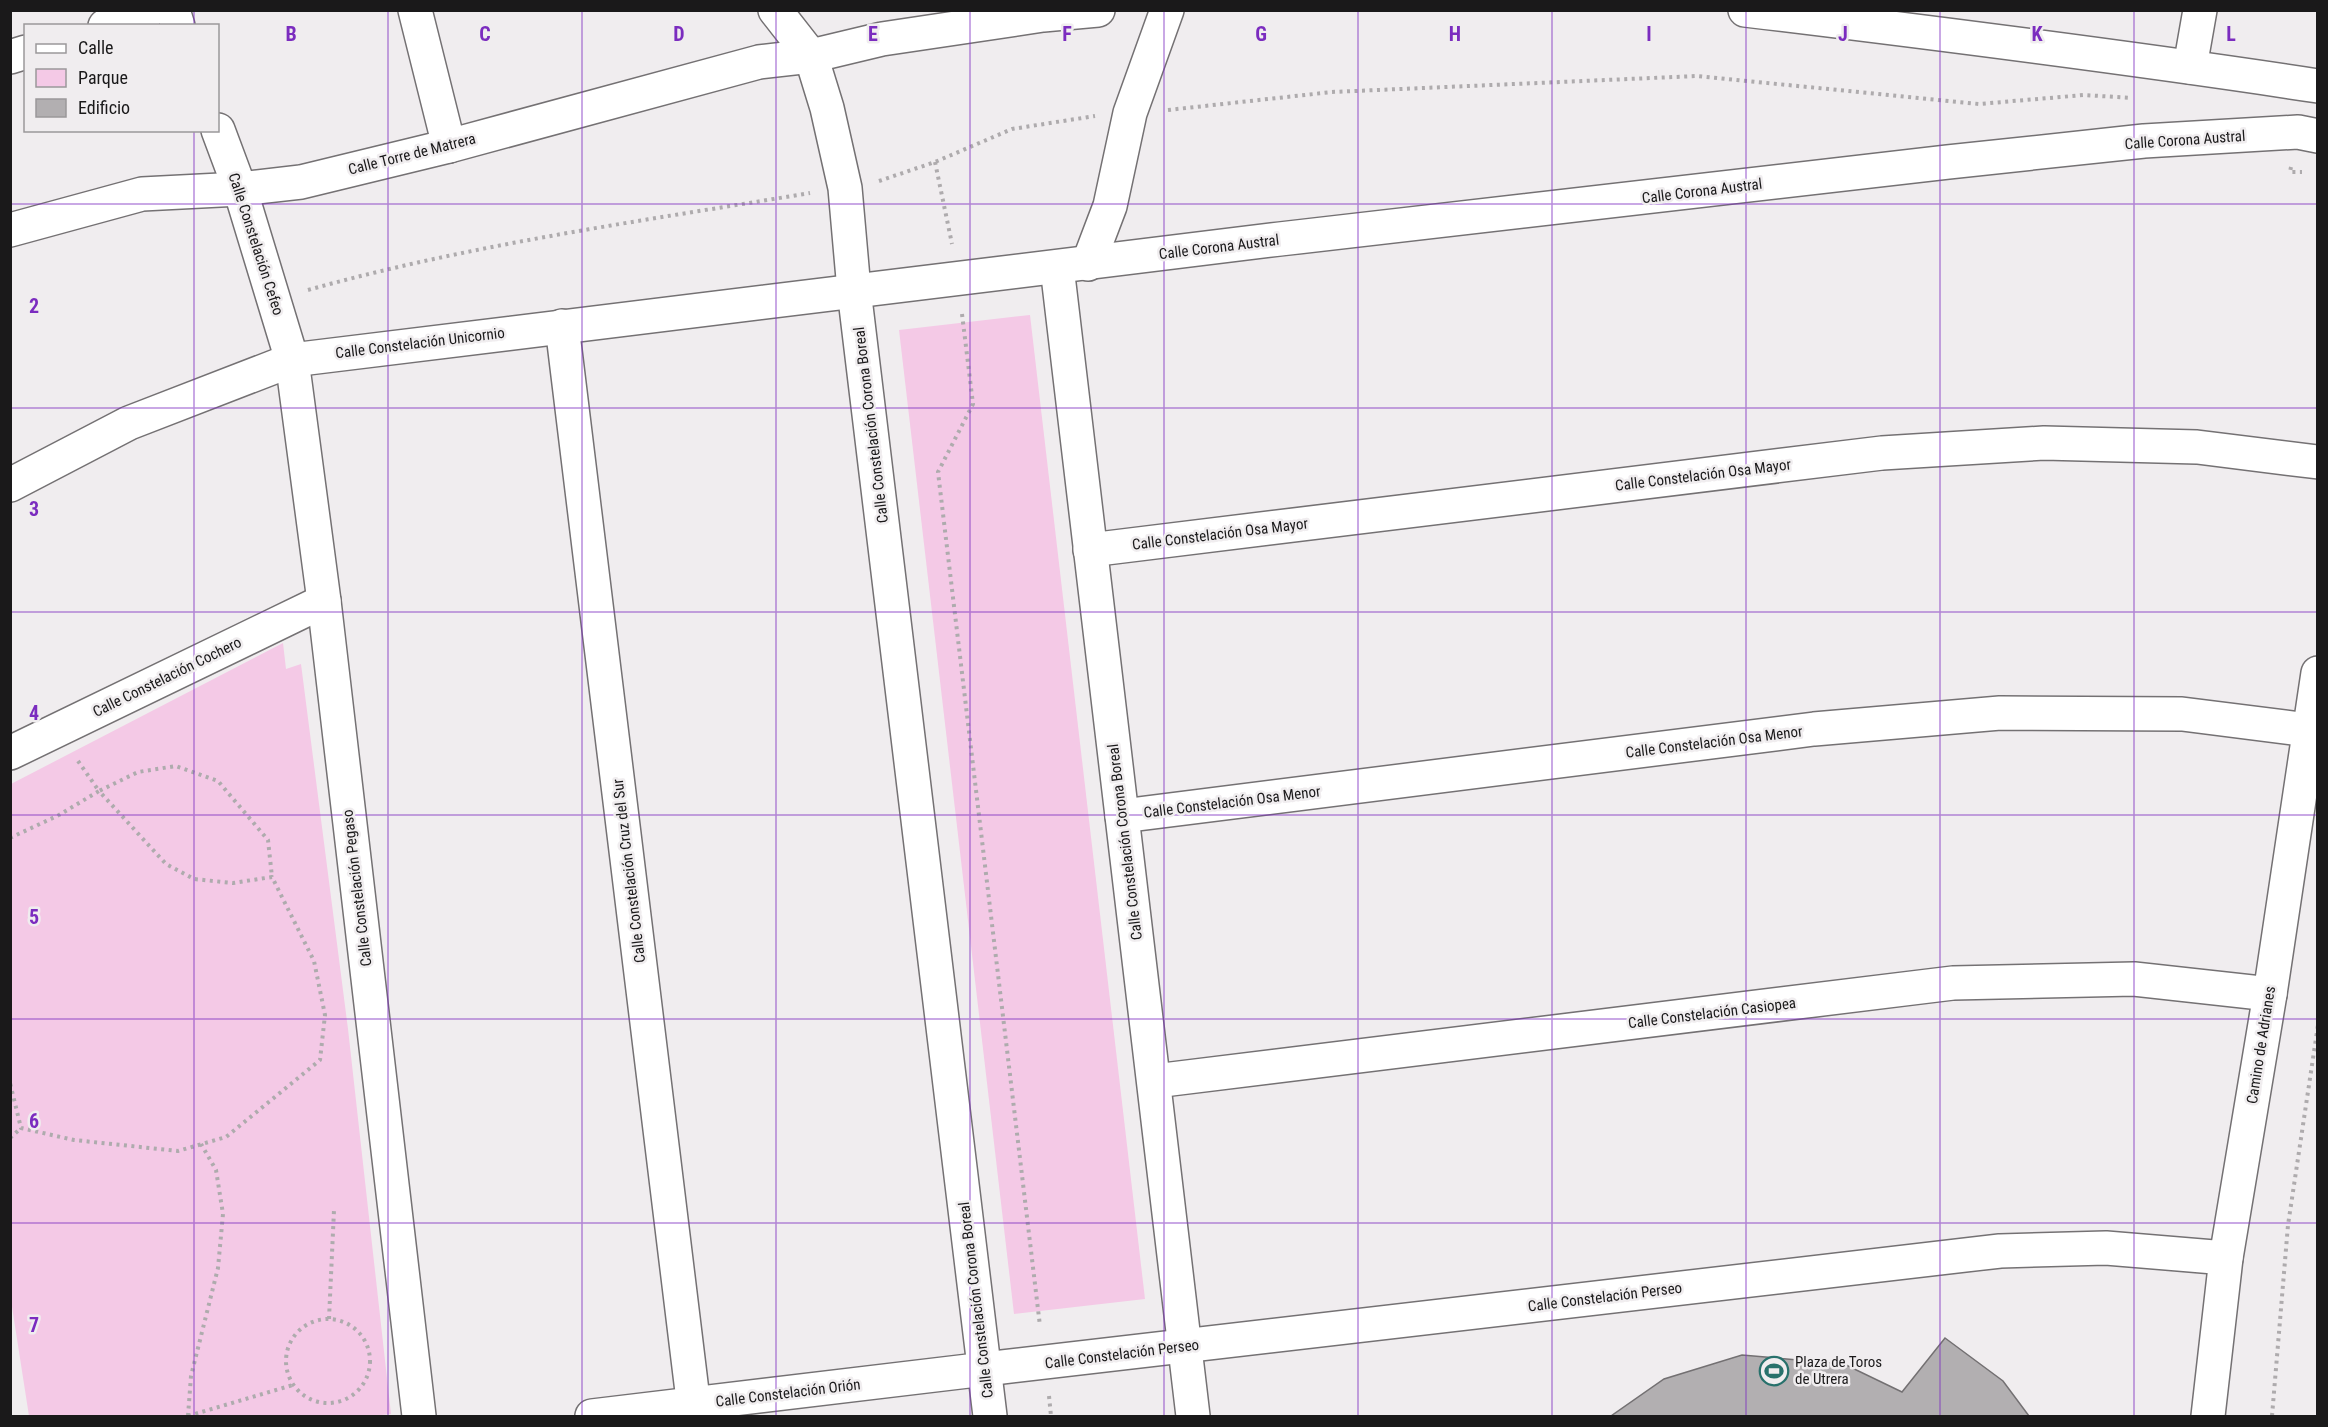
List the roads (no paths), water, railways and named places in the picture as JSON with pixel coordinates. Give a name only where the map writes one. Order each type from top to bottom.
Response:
[{"type":"street","points":[[111,24],[150,10]]},
{"type":"street","points":[[415,10],[449,146]]},
{"type":"street","points":[[775,10],[811,56]]},
{"type":"street","name":"Calle Torre de Matrera","points":[[10,230],[142,194],[240,189],[301,182],[449,146],[759,62],[811,56],[882,39],[1043,15],[1098,10]]},
{"type":"street","points":[[1073,265],[1110,206],[1130,113],[1167,10]]},
{"type":"street","points":[[1745,10],[1925,31],[2318,86]]},
{"type":"street","points":[[2190,67],[2200,10]]},
{"type":"street","name":"Calle Constelación Corona Boreal","points":[[811,56],[827,108],[844,188],[854,290],[990,1416]]},
{"type":"street","name":"Calle Constelación Cefeo","points":[[219,132],[240,189],[292,360]]},
{"type":"street","name":"Calle Corona Austral","points":[[854,290],[2144,141],[2308,134]]},
{"type":"street","name":"Calle Constelación Corona Boreal","points":[[1073,265],[1090,550],[1155,1081],[1193,1416]]},
{"type":"street","name":"Calle Constelación Unicornio","points":[[10,485],[129,423],[292,360],[854,290]]},
{"type":"street","name":"Calle Constelación Cruz del Sur","points":[[562,326],[695,1410]]},
{"type":"street","name":"Calle Constelación Pegaso","points":[[292,360],[324,601],[419,1416]]},
{"type":"street","name":"Calle Constelación Osa Mayor","points":[[1090,550],[1882,453],[2044,443],[2197,447],[2318,462]]},
{"type":"street","name":"Calle Constelación Cochero","points":[[10,753],[324,601]]},
{"type":"street","name":"Camino de Adrianes","points":[[2208,1416],[2226,1258],[2270,994],[2318,673]]},
{"type":"street","name":"Calle Constelación Osa Menor","points":[[1122,816],[1814,729],[2000,713],[2182,714],[2308,730]]},
{"type":"street","name":"Calle Constelación Casiopea","points":[[1155,1081],[1953,983],[2134,979],[2270,994]]},
{"type":"street","name":"Calle Constelación Perseo","points":[[985,1369],[2000,1251],[2106,1248],[2226,1258]]},
{"type":"street","name":"Calle Constelación Orión","points":[[592,1416],[695,1410],[985,1369]]},
{"type":"place","name":"Plaza de Toros de Utrera","points":[[1774,1371]]}]
